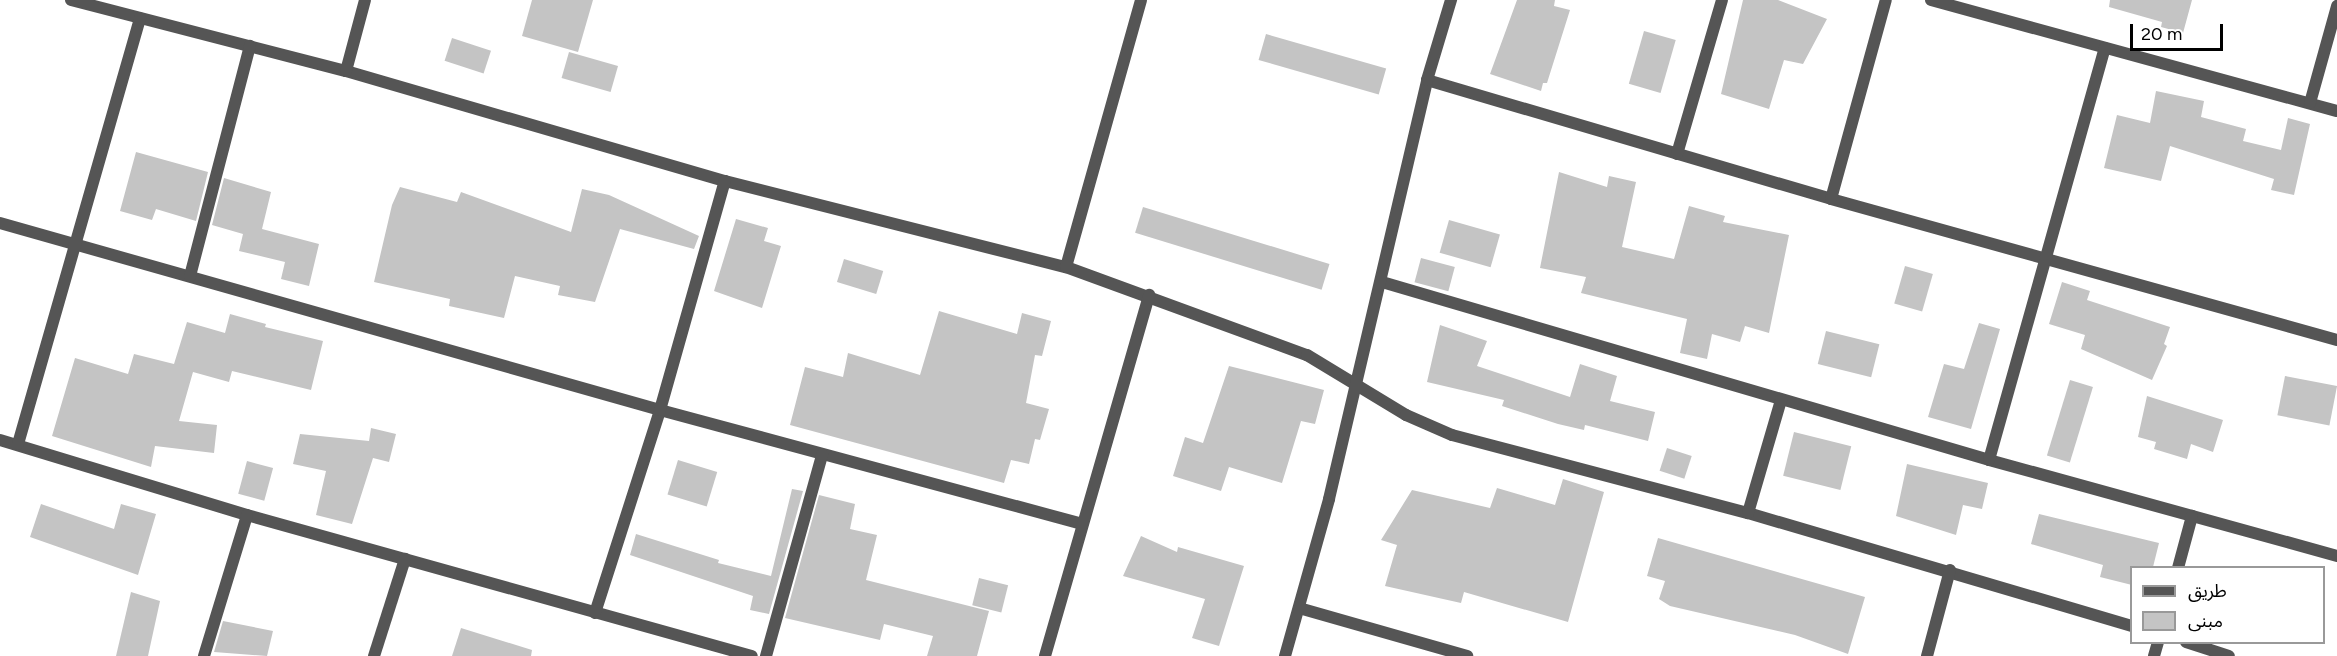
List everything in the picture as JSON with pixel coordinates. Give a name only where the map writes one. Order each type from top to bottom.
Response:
[{"type":"street","points":[[71,0],[346,71],[725,182],[1066,267],[1149,295],[1307,355],[1406,415],[1452,435],[1749,513],[1950,570],[2130,625]]},
{"type":"street","points":[[346,71],[365,0]]},
{"type":"street","points":[[1066,267],[1141,0]]},
{"type":"street","points":[[1285,656],[1382,282],[1427,80],[1451,0]]},
{"type":"street","points":[[1677,154],[1722,0]]},
{"type":"street","points":[[1831,199],[1886,0]]},
{"type":"street","points":[[1931,0],[2337,111]]},
{"type":"street","points":[[2310,103],[2337,6]]},
{"type":"street","points":[[18,444],[140,18]]},
{"type":"street","points":[[190,276],[250,46]]},
{"type":"street","points":[[1989,460],[2049,259],[2105,48]]},
{"type":"street","points":[[1427,80],[1831,199],[2337,340]]},
{"type":"street","points":[[595,613],[660,410],[725,182]]},
{"type":"street","points":[[0,222],[660,410],[1082,524]]},
{"type":"street","points":[[1382,282],[1989,460],[2337,556]]},
{"type":"street","points":[[1060,656],[1046,654],[1149,295]]},
{"type":"street","points":[[1749,513],[1781,399]]},
{"type":"street","points":[[0,440],[247,516],[752,656]]},
{"type":"street","points":[[766,656],[822,455]]},
{"type":"street","points":[[204,656],[247,516]]},
{"type":"street","points":[[2178,566],[2192,516]]},
{"type":"street","points":[[374,656],[405,560]]},
{"type":"street","points":[[1928,656],[1950,570]]},
{"type":"street","points":[[1299,609],[1467,656]]},
{"type":"street","points":[[2192,644],[2229,656]]},
{"type":"building","points":[[532,0],[593,0],[578,52],[522,36]]},
{"type":"building","points":[[1517,0],[1555,0],[1554,6],[1570,10],[1547,83],[1543,83],[1541,91],[1490,74]]},
{"type":"building","points":[[1743,0],[1778,0],[1827,19],[1803,64],[1784,60],[1769,109],[1721,94]]},
{"type":"building","points":[[2110,0],[2192,0],[2183,33],[2161,27],[2162,22],[2109,7]]},
{"type":"building","points":[[1644,31],[1676,40],[1661,93],[1629,84]]},
{"type":"building","points":[[1266,34],[1386,68],[1379,94],[1259,60]]},
{"type":"building","points":[[452,38],[491,51],[484,73],[445,61]]},
{"type":"building","points":[[569,52],[618,66],[611,92],[562,78]]},
{"type":"building","points":[[2156,91],[2204,101],[2201,117],[2246,129],[2243,141],[2281,150],[2288,118],[2310,124],[2294,195],[2271,190],[2274,179],[2170,146],[2161,181],[2104,168],[2117,115],[2150,123]]},
{"type":"building","points":[[136,152],[208,172],[196,221],[156,209],[152,220],[120,211]]},
{"type":"building","points":[[1559,172],[1607,187],[1609,176],[1636,182],[1622,247],[1674,259],[1689,206],[1725,216],[1723,222],[1789,235],[1769,333],[1745,326],[1740,342],[1712,334],[1707,359],[1680,353],[1687,319],[1581,293],[1586,277],[1540,268]]},
{"type":"building","points":[[224,178],[271,192],[262,229],[319,244],[309,286],[281,279],[285,262],[239,251],[243,234],[212,225]]},
{"type":"building","points":[[400,187],[457,202],[461,192],[571,232],[582,189],[609,195],[699,236],[694,249],[620,229],[595,302],[558,295],[560,286],[515,276],[504,318],[449,306],[450,299],[374,282],[392,205]]},
{"type":"building","points":[[1143,207],[1329,264],[1322,290],[1135,233]]},
{"type":"building","points":[[736,219],[768,228],[764,241],[781,246],[762,308],[714,291]]},
{"type":"building","points":[[1449,220],[1500,235],[1491,267],[1440,253]]},
{"type":"building","points":[[1421,258],[1455,267],[1448,291],[1415,282]]},
{"type":"building","points":[[844,259],[883,271],[876,294],[837,282]]},
{"type":"building","points":[[1905,266],[1933,274],[1922,311],[1894,303]]},
{"type":"building","points":[[2062,282],[2090,291],[2087,300],[2170,327],[2164,344],[2167,346],[2152,380],[2081,349],[2085,335],[2049,324]]},
{"type":"building","points":[[939,311],[1017,334],[1022,313],[1051,321],[1042,356],[1035,355],[1026,403],[1049,409],[1040,440],[1035,439],[1029,464],[1011,460],[1004,483],[790,425],[805,367],[843,377],[848,353],[920,375]]},
{"type":"building","points":[[230,314],[266,324],[265,327],[323,341],[311,390],[232,371],[229,382],[193,372],[179,421],[217,425],[214,453],[155,446],[151,467],[52,436],[75,358],[128,374],[134,354],[174,364],[187,322],[225,333]]},
{"type":"building","points":[[1979,323],[2000,329],[1971,429],[1928,417],[1944,364],[1964,369]]},
{"type":"building","points":[[1440,325],[1487,341],[1477,366],[1570,397],[1580,364],[1617,376],[1610,401],[1655,412],[1648,441],[1585,425],[1584,430],[1558,424],[1502,406],[1504,400],[1427,382]]},
{"type":"building","points":[[1826,331],[1879,344],[1871,377],[1818,364]]},
{"type":"building","points":[[1229,366],[1324,390],[1315,424],[1301,421],[1282,483],[1229,467],[1221,491],[1173,476],[1185,437],[1203,443]]},
{"type":"building","points":[[2285,376],[2337,386],[2329,425],[2277,415]]},
{"type":"building","points":[[2070,380],[2093,387],[2070,463],[2047,456]]},
{"type":"building","points":[[2147,396],[2223,420],[2213,452],[2191,444],[2187,459],[2154,449],[2156,442],[2138,437]]},
{"type":"building","points":[[371,428],[396,434],[389,462],[373,458],[352,524],[316,515],[326,471],[293,464],[300,434],[369,441]]},
{"type":"building","points":[[1794,432],[1851,446],[1840,490],[1783,476]]},
{"type":"building","points":[[1667,448],[1692,456],[1684,479],[1660,471]]},
{"type":"building","points":[[678,460],[717,472],[707,506],[667,494]]},
{"type":"building","points":[[247,461],[273,468],[264,501],[238,494]]},
{"type":"building","points":[[1907,464],[1988,483],[1982,509],[1963,505],[1956,535],[1896,516]]},
{"type":"building","points":[[1563,479],[1604,492],[1568,622],[1464,592],[1461,603],[1385,586],[1397,545],[1381,540],[1412,490],[1490,508],[1497,488],[1555,505]]},
{"type":"building","points":[[792,489],[803,491],[769,614],[750,610],[753,596],[630,555],[636,534],[719,560],[718,563],[771,576]]},
{"type":"building","points":[[819,495],[855,504],[850,529],[877,535],[866,580],[989,611],[977,656],[927,656],[933,636],[884,624],[880,640],[785,618]]},
{"type":"building","points":[[41,504],[114,529],[121,504],[156,514],[138,575],[30,537]]},
{"type":"building","points":[[2039,514],[2159,543],[2153,566],[2130,566],[2130,584],[2100,577],[2103,565],[2031,544]]},
{"type":"building","points":[[1141,536],[1177,552],[1178,547],[1244,566],[1219,646],[1192,638],[1205,599],[1123,576]]},
{"type":"building","points":[[1658,538],[1865,597],[1848,654],[1795,635],[1670,606],[1659,599],[1665,581],[1647,576]]},
{"type":"building","points":[[979,578],[1008,585],[1001,612],[972,605]]},
{"type":"building","points":[[131,592],[160,601],[148,656],[116,656]]},
{"type":"building","points":[[223,621],[273,631],[267,656],[214,652]]},
{"type":"building","points":[[461,628],[532,650],[531,656],[452,656]]}]
